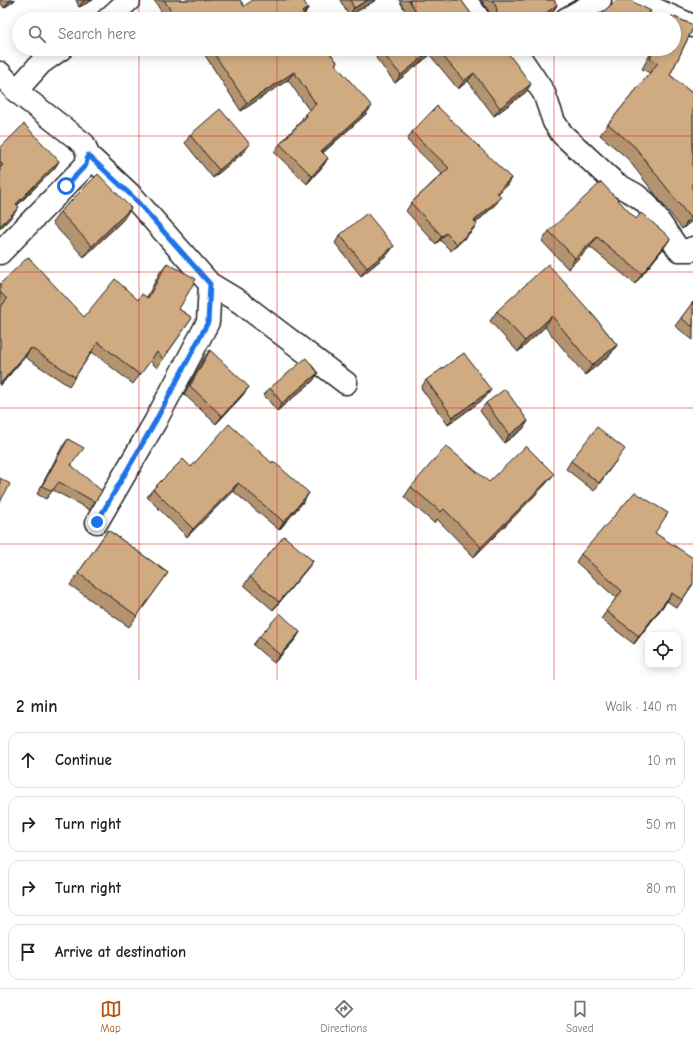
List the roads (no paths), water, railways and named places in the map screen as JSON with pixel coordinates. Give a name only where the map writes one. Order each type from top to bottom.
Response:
[{"type":"street","points":[[116,12],[129,0]]},
{"type":"street","points":[[465,0],[474,12]]},
{"type":"street","points":[[579,12],[600,0]]},
{"type":"street","points":[[634,0],[661,12]]},
{"type":"street","points":[[681,21],[693,26]]},
{"type":"street","points":[[16,91],[41,63],[51,56]]},
{"type":"street","points":[[519,56],[544,93],[554,122],[562,134],[616,184],[636,195],[646,203],[679,250],[692,249]]},
{"type":"street","points":[[0,74],[16,91],[84,144],[88,155],[134,198],[210,284],[240,302],[346,383]]},
{"type":"street","points":[[0,253],[86,165],[88,155]]},
{"type":"street","points":[[97,522],[155,422],[208,322],[210,284]]}]
